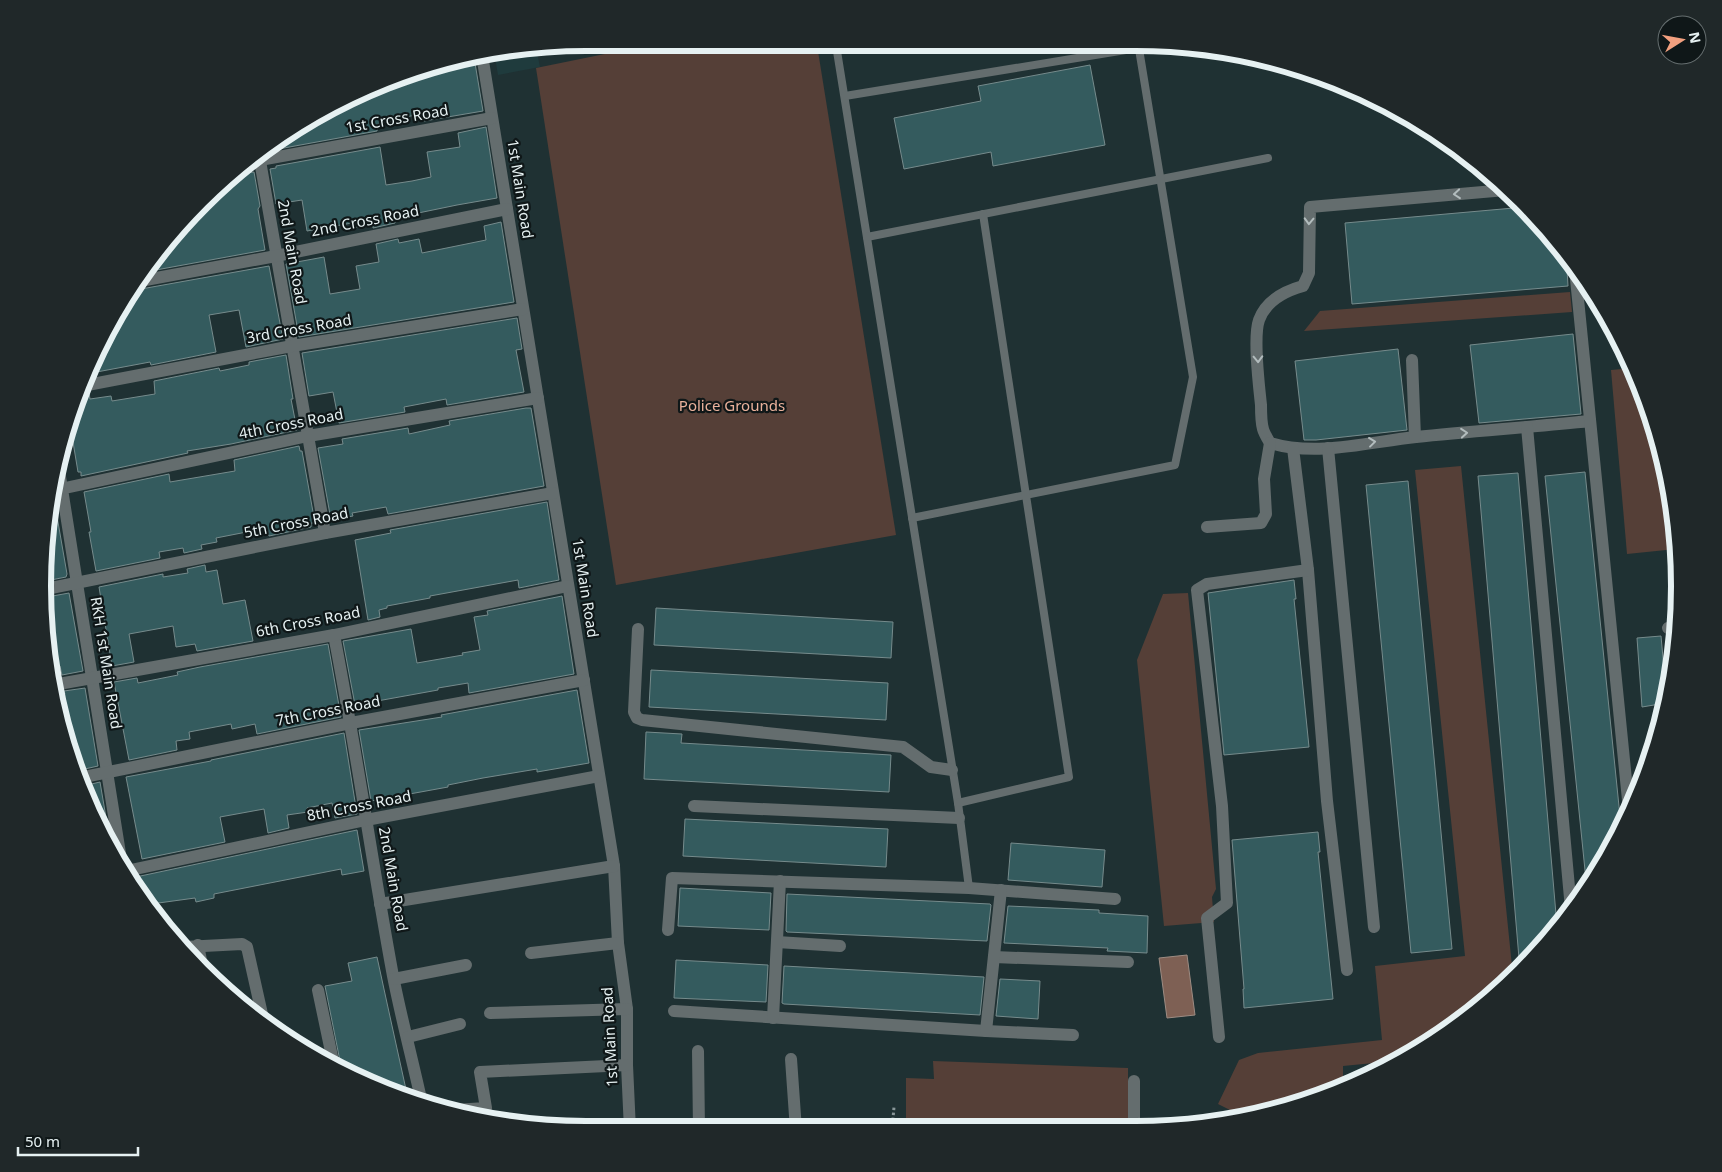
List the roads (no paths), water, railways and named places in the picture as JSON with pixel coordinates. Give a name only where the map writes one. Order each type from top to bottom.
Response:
[{"type":"street","name":"1st Main Road","points":[[483,62],[614,866],[618,943],[628,1009],[627,1065],[630,1121]]},
{"type":"street","name":"1st Cross Road","points":[[267,157],[492,118]]},
{"type":"street","name":"2nd Main Road","points":[[257,164],[276,256],[325,533]]},
{"type":"street","points":[[1207,527],[1261,523],[1266,514],[1264,479],[1270,442],[1263,429],[1257,331],[1259,320],[1266,308],[1288,290],[1303,286],[1309,273],[1310,207],[1496,191]]},
{"type":"street","name":"2nd Cross Road","points":[[148,280],[276,256],[507,209]]},
{"type":"street","points":[[1576,283],[1628,796]]},
{"type":"street","name":"3rd Cross Road","points":[[91,384],[292,346],[523,309]]},
{"type":"street","points":[[1412,360],[1415,437]]},
{"type":"street","name":"4th Cross Road","points":[[61,489],[308,436],[538,398]]},
{"type":"street","points":[[1270,442],[1293,448],[1328,448],[1415,437],[1590,421]]},
{"type":"street","points":[[1528,427],[1570,898]]},
{"type":"street","points":[[1293,448],[1308,570],[1327,801],[1347,970]]},
{"type":"street","points":[[1328,448],[1374,927]]},
{"type":"street","name":"5th Cross Road","points":[[51,588],[325,533],[553,493]]},
{"type":"street","name":"RKH 1st Main Road","points":[[59,499],[77,583],[119,845]]},
{"type":"street","points":[[1219,1037],[1207,918],[1227,903],[1222,806],[1197,590],[1207,584],[1308,570]]},
{"type":"street","name":"6th Cross Road","points":[[61,683],[334,635],[568,586]]},
{"type":"street","points":[[638,629],[634,712],[637,718],[648,722],[903,747],[931,767],[952,770]]},
{"type":"street","name":"2nd Main Road","points":[[334,635],[351,723],[380,904],[419,1094]]},
{"type":"street","name":"7th Cross Road","points":[[87,776],[351,723],[584,680]]},
{"type":"street","name":"8th Cross Road","points":[[133,870],[366,820],[599,776]]},
{"type":"street","points":[[694,806],[959,818]]},
{"type":"street","points":[[380,904],[614,866]]},
{"type":"street","points":[[668,930],[672,878],[969,888],[1115,899]]},
{"type":"street","points":[[774,1018],[780,881]]},
{"type":"street","points":[[986,1031],[1001,890]]},
{"type":"street","points":[[777,942],[840,946]]},
{"type":"street","points":[[531,953],[618,943]]},
{"type":"street","points":[[191,946],[242,944],[248,947],[261,1011]]},
{"type":"street","points":[[198,945],[200,956]]},
{"type":"street","points":[[994,957],[1128,962]]},
{"type":"street","points":[[394,979],[466,965]]},
{"type":"street","points":[[318,990],[332,1056]]},
{"type":"street","points":[[490,1013],[628,1009]]},
{"type":"street","points":[[674,1011],[1073,1035]]},
{"type":"street","points":[[408,1036],[460,1024]]},
{"type":"street","points":[[698,1051],[699,1121]]},
{"type":"street","points":[[791,1059],[795,1121]]},
{"type":"street","points":[[475,1109],[486,1108],[480,1072],[627,1065]]},
{"type":"street","points":[[1134,1082],[1134,1121]]},
{"type":"lane","points":[[837,51],[958,803],[969,888]]},
{"type":"lane","points":[[845,96],[1109,51]]},
{"type":"lane","points":[[912,518],[1175,465],[1193,377],[1139,51]]},
{"type":"lane","points":[[867,237],[1268,158]]},
{"type":"lane","points":[[958,803],[1069,777],[983,214]]},
{"type":"park label","name":"Police Grounds","points":[[732,406]]}]
